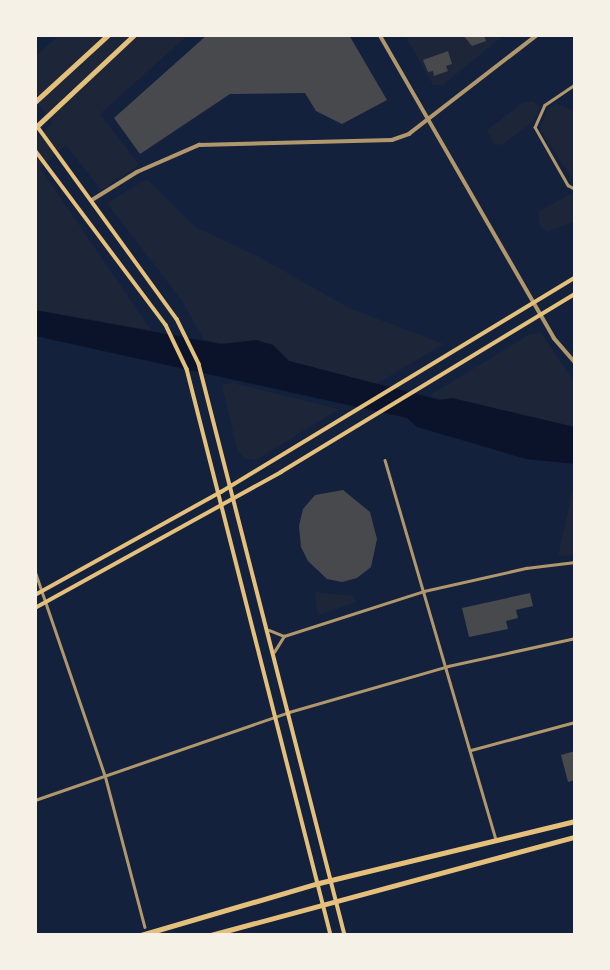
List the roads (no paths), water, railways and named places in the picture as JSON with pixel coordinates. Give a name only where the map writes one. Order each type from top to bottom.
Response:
[{"type":"main road","points":[[35,102],[108,35]]},
{"type":"main road","points":[[35,133],[36,126],[134,35]]},
{"type":"main road","points":[[36,126],[177,319],[199,365],[345,935]]},
{"type":"main road","points":[[35,150],[166,326],[187,369],[224,503],[331,935]]},
{"type":"main road","points":[[35,595],[221,492],[272,458],[490,331],[575,278]]},
{"type":"main road","points":[[35,608],[281,472],[575,294]]},
{"type":"main road","points":[[141,935],[319,883],[575,821]]},
{"type":"main road","points":[[211,935],[324,902],[575,837]]},
{"type":"street","points":[[380,35],[541,315],[575,362]]},
{"type":"street","points":[[92,200],[137,172],[199,145],[392,139],[429,122],[537,35]]},
{"type":"street","points":[[575,85],[545,105],[535,127],[568,185],[575,189]]},
{"type":"street","points":[[385,460],[448,666],[496,841]]},
{"type":"street","points":[[268,630],[284,636],[424,591],[526,568],[575,562]]},
{"type":"street","points":[[35,571],[105,775],[145,927]]},
{"type":"street","points":[[274,652],[284,636]]},
{"type":"street","points":[[35,800],[289,712],[448,666],[575,638]]},
{"type":"street","points":[[471,750],[575,722]]}]
